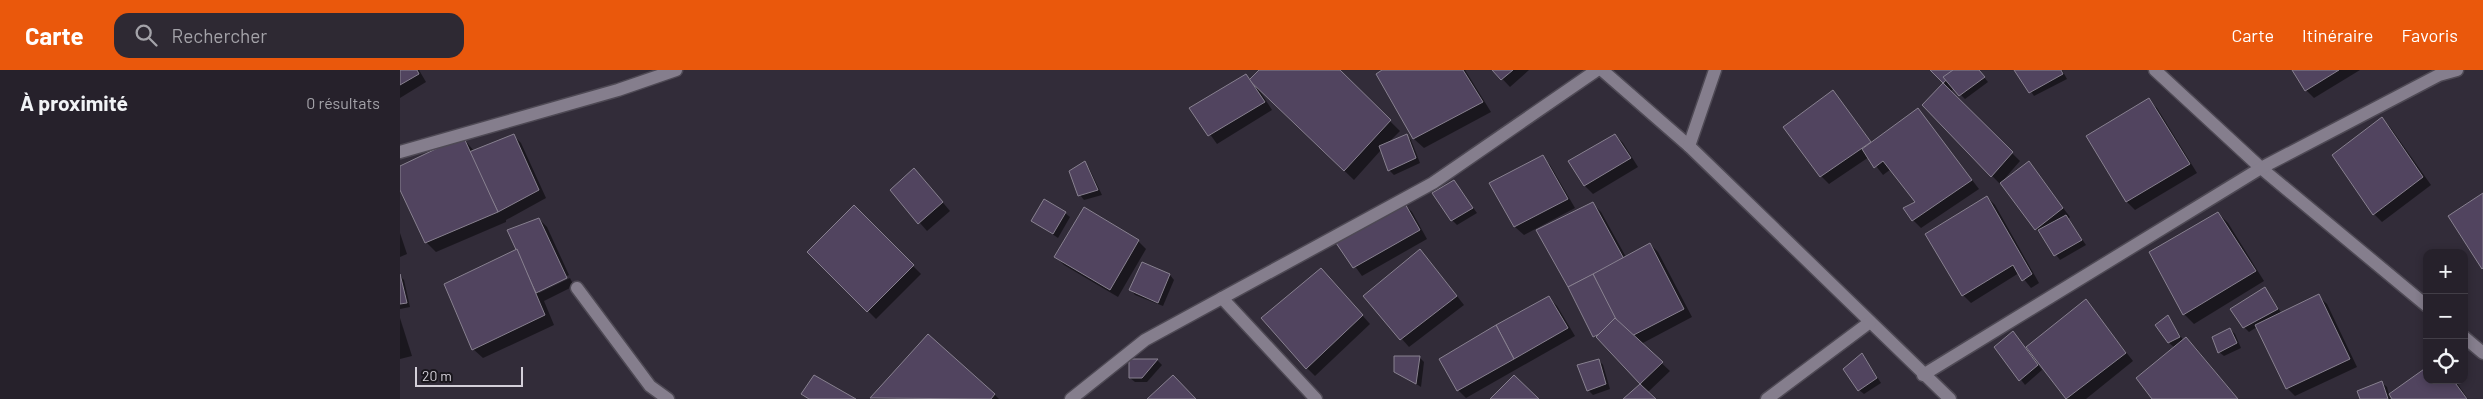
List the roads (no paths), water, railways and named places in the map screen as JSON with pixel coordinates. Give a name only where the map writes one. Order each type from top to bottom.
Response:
[{"type":"street","points":[[400,152],[618,90],[676,70]]},
{"type":"street","points":[[1070,399],[1145,340],[1433,183],[1597,70]]},
{"type":"street","points":[[1602,70],[1689,146],[1950,399]]},
{"type":"street","points":[[1689,146],[1716,70]]},
{"type":"street","points":[[2155,70],[2261,168],[2423,303]]},
{"type":"street","points":[[1923,374],[2261,168],[2439,75],[2457,70]]},
{"type":"street","points":[[577,288],[650,386],[668,399]]},
{"type":"street","points":[[1222,298],[1316,399]]},
{"type":"street","points":[[1767,399],[1870,322]]},
{"type":"street","points":[[2466,339],[2483,353]]}]
